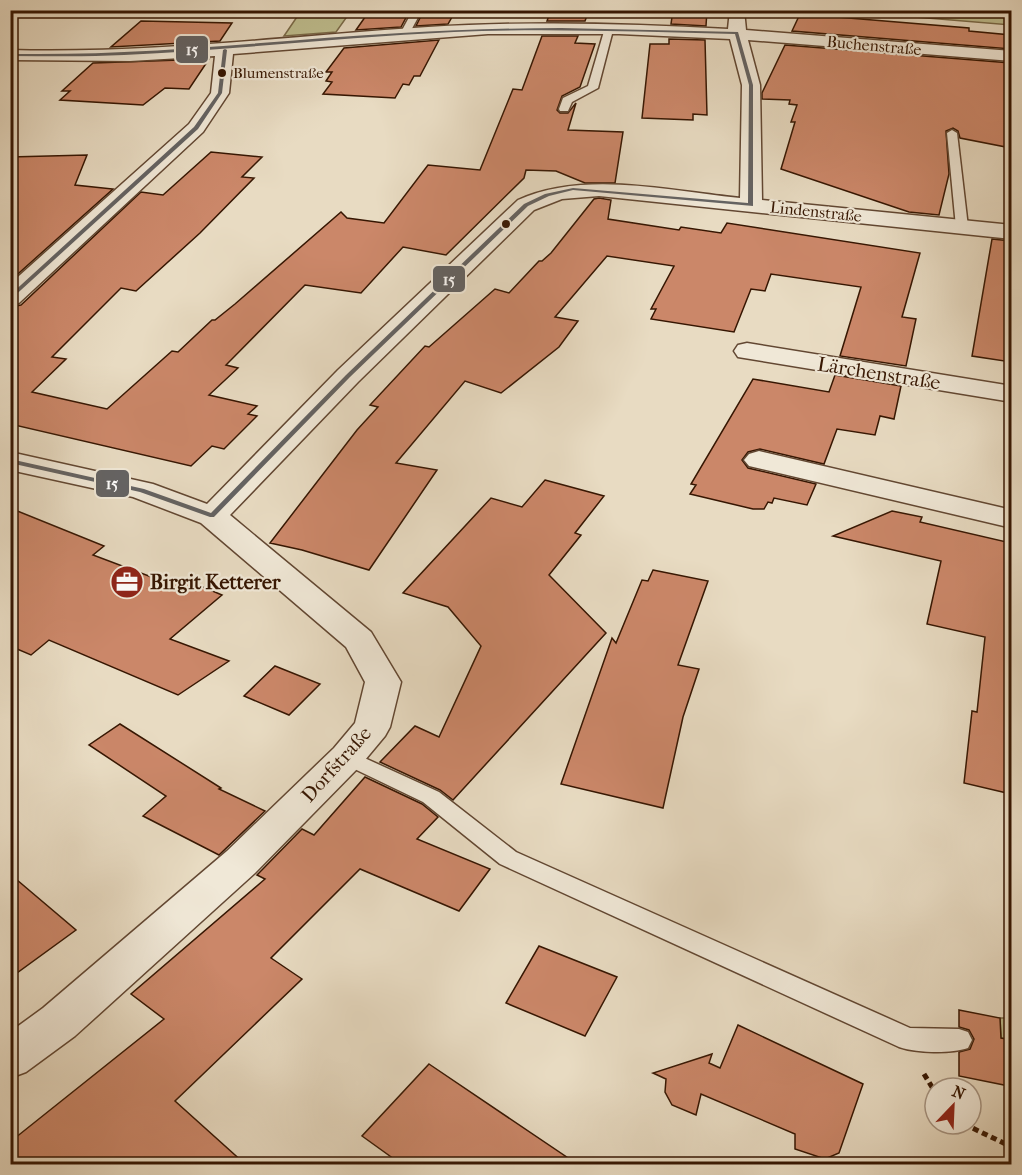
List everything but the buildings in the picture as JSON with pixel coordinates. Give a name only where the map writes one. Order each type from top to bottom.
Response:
[{"type":"street","points":[[738,10],[737,33],[751,85],[751,204]]},
{"type":"street","points":[[10,56],[131,55],[225,50],[405,34],[500,29],[737,33]]},
{"type":"street","name":"Buchenstraße","points":[[737,33],[1011,56]]},
{"type":"street","points":[[10,298],[196,128],[220,93],[225,50]]},
{"type":"street","name":"Lindenstraße","points":[[212,516],[348,376],[526,205],[547,195],[573,189],[600,190],[1011,232]]},
{"type":"street","name":"Lärchenstraße","points":[[747,351],[1011,394]]},
{"type":"street","points":[[759,460],[1011,519]]},
{"type":"street","name":"Dorfstraße","points":[[10,461],[142,490],[212,516],[359,640],[383,682],[372,727],[347,757],[241,862],[59,1022],[10,1058]]},
{"type":"lane","points":[[405,34],[418,10]]},
{"type":"lane","points":[[564,109],[567,100],[593,88],[608,30]]},
{"type":"lane","points":[[952,133],[962,227]]},
{"type":"lane","points":[[347,757],[431,797],[508,858],[908,1039],[959,1040]]},
{"type":"path","points":[[983,1133],[1011,1147]]},
{"type":"shaded area","points":[[301,11],[351,11],[336,32],[284,36]]},
{"type":"shaded area","points":[[1011,11],[1011,25],[855,12]]},
{"type":"shaded area","points":[[1000,1018],[1011,1018],[1011,1087],[1009,1086],[1007,1040],[1001,1038]]},
{"type":"transit line","name":"15","points":[[10,55],[122,54],[399,34],[490,30],[737,33]]},
{"type":"transit line","name":"15","points":[[737,33],[751,85],[751,205]]},
{"type":"transit line","name":"15","points":[[10,298],[196,128],[220,93],[225,50]]},
{"type":"transit line","name":"15","points":[[212,516],[348,376],[526,205],[547,195],[573,189],[751,205]]},
{"type":"transit line","name":"15","points":[[10,461],[142,490],[212,516]]},
{"type":"place","name":"Blumenstraße","points":[[222,73]]},
{"type":"place","name":"Birgit Ketterer","points":[[127,582]]}]
